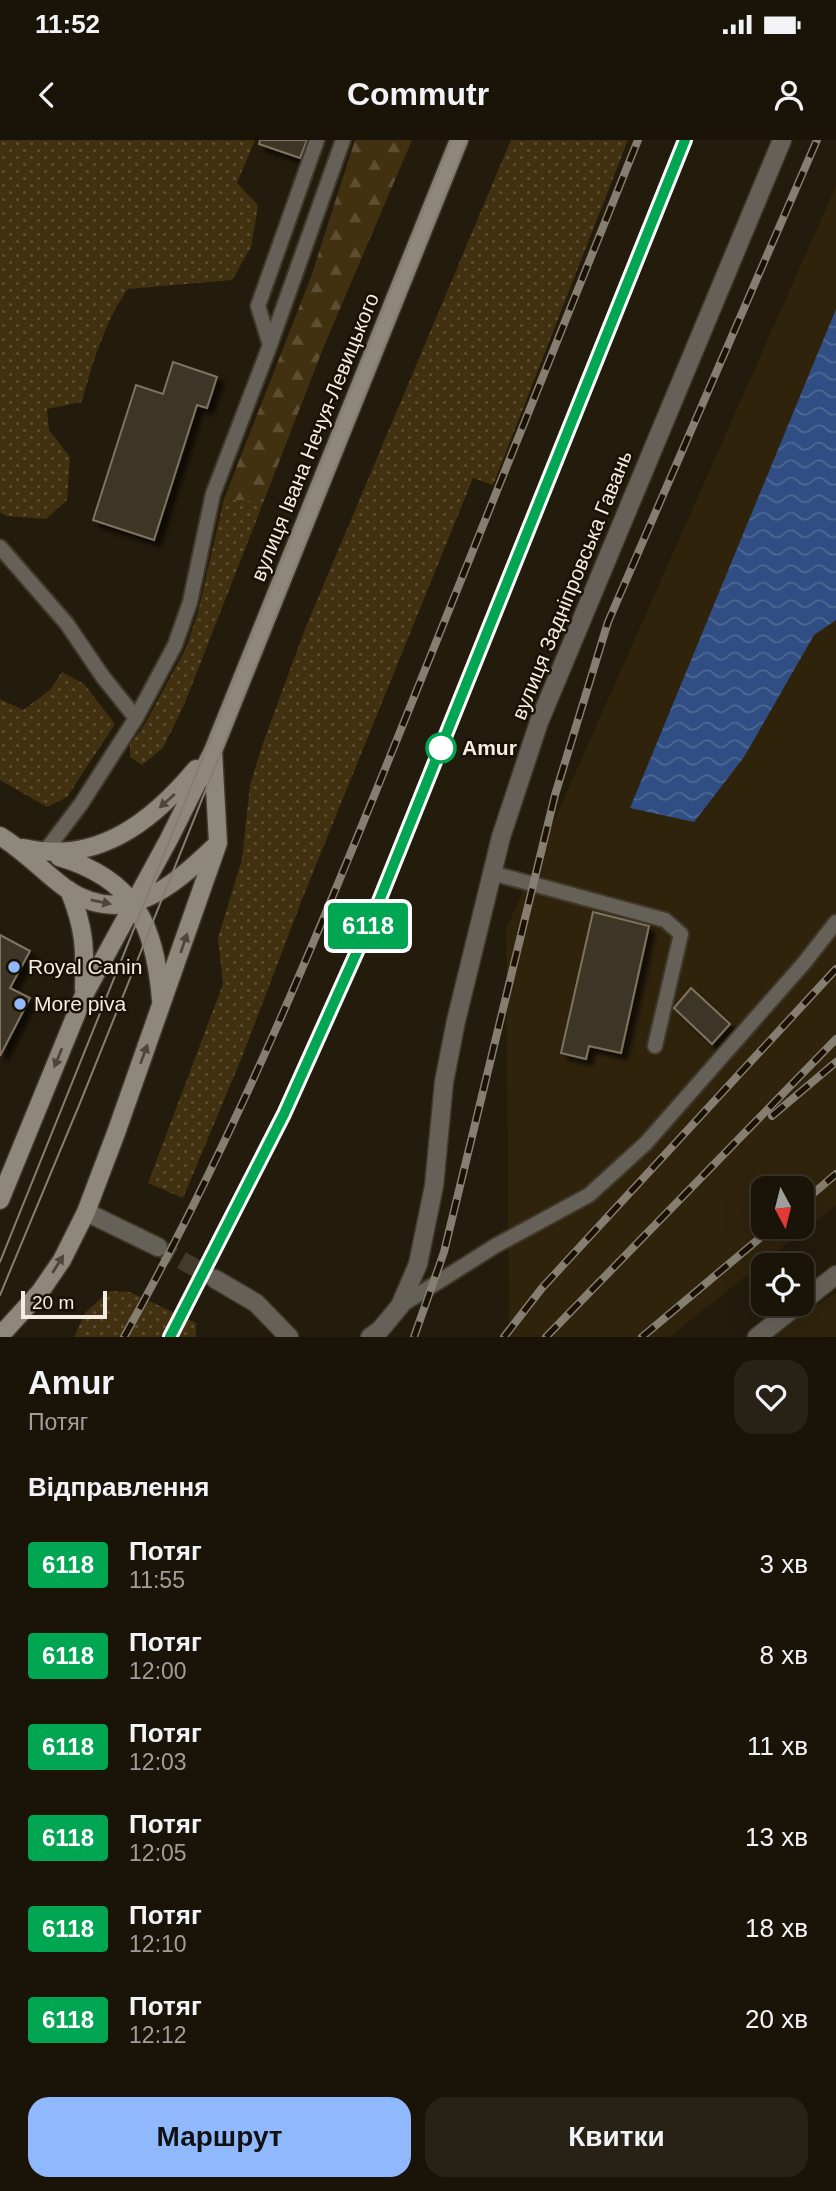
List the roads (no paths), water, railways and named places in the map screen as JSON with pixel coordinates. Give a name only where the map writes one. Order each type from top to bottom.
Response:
[{"type":"main road","name":"вулиця Івана Нечуя-Левицького","points":[[0,1200],[84,995],[213,751],[459,140]]},
{"type":"main road","name":"вулиця Івана Нечуя-Левицького","points":[[0,1336],[40,1292],[62,1260],[86,1212],[161,1007],[218,843],[213,751]]},
{"type":"main road","points":[[44,853],[84,851],[115,838],[149,817],[180,789],[213,751]]},
{"type":"main road","points":[[0,836],[17,846],[69,890],[97,903],[135,903],[164,890],[218,843]]},
{"type":"main road","points":[[17,846],[78,862],[99,872],[135,903],[149,930],[158,965],[161,1007]]},
{"type":"main road","points":[[69,890],[81,919],[85,947],[84,995]]},
{"type":"street","name":"вулиця Задніпровська Гавань","points":[[370,1337],[380,1330],[400,1306],[418,1264],[434,1186],[444,1082],[456,1021],[500,837],[539,722],[782,140]]},
{"type":"street","points":[[86,1212],[158,1247]]},
{"type":"street","points":[[814,1292],[836,1275]]},
{"type":"street","points":[[215,1279],[256,1303],[289,1337]]},
{"type":"street","points":[[757,1337],[784,1316]]},
{"type":"lane","points":[[270,345],[258,306],[317,140]]},
{"type":"lane","points":[[44,853],[81,804],[136,718],[175,645],[190,602],[214,494],[343,140]]},
{"type":"lane","points":[[0,547],[67,624],[103,677],[136,718]]},
{"type":"lane","points":[[492,873],[665,920],[681,934],[654,1046]]},
{"type":"lane","points":[[400,1306],[495,1246],[589,1195],[646,1143],[804,963],[836,922]]},
{"type":"water","points":[[836,309],[836,620],[814,635],[744,757],[694,822],[630,808]]},
{"type":"tunnel","points":[[158,1247],[215,1279]]},
{"type":"tram line","points":[[0,1262],[451,140]]},
{"type":"tram line","points":[[0,1295],[80,1103],[467,140]]},
{"type":"railway","points":[[124,1337],[203,1186],[309,953],[638,140]]},
{"type":"railway","points":[[170,1337],[284,1114],[373,916],[685,140]]},
{"type":"railway","points":[[414,1337],[444,1252],[555,795],[608,622],[817,140]]},
{"type":"railway","points":[[504,1337],[542,1288],[836,969]]},
{"type":"railway","points":[[546,1337],[836,1039]]},
{"type":"railway","points":[[772,1116],[836,1062]]},
{"type":"railway","points":[[814,1193],[836,1174]]},
{"type":"railway","points":[[642,1337],[759,1239]]},
{"type":"train","name":"6118","points":[[170,1337],[284,1114],[373,916],[685,140]]},
{"type":"place","name":"Amur","points":[[441,748]]},
{"type":"place","name":"Royal Canin","points":[[14,967]]},
{"type":"place","name":"More piva","points":[[20,1004]]}]
